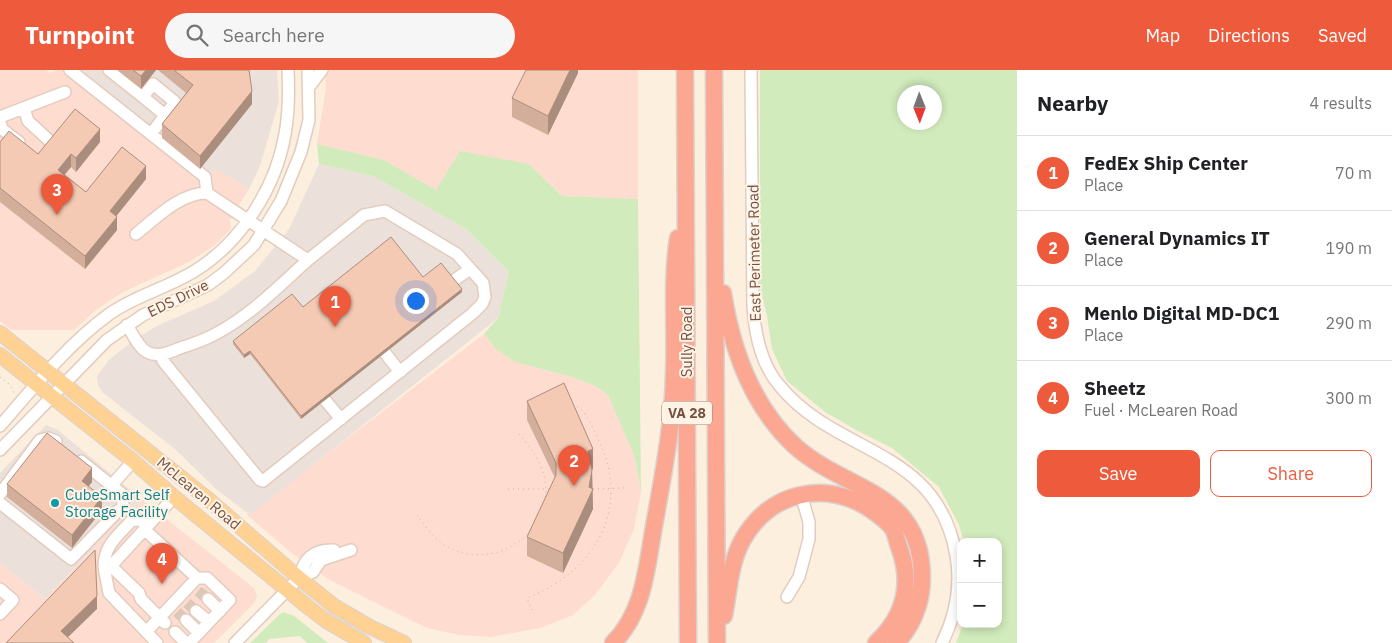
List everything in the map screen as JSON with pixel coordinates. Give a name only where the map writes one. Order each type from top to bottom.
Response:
[{"type":"highway","name":"Sully Road","points":[[685,70],[688,643]]},
{"type":"highway","name":"Sully Road","points":[[714,70],[718,643]]},
{"type":"highway","points":[[613,643],[623,633],[634,614],[643,592],[669,434],[674,374],[674,261],[686,184]]},
{"type":"highway","points":[[715,237],[729,324],[748,382],[767,415],[796,447],[860,494],[893,529],[904,561],[906,592],[898,615],[876,643]]},
{"type":"highway","points":[[718,643],[733,564],[743,539],[757,521],[776,503],[801,494],[846,496],[860,494],[881,497],[900,514],[914,535],[922,561],[922,586],[917,611],[904,635],[896,643]]},
{"type":"main road","name":"McLearen Road","points":[[0,333],[209,500],[298,578],[334,606],[351,617],[404,643]]},
{"type":"main road","name":"McLearen Road","points":[[0,354],[133,461],[287,590],[325,620],[364,643]]},
{"type":"street","points":[[70,70],[205,177],[207,193]]},
{"type":"street","points":[[109,70],[165,115]]},
{"type":"street","name":"EDS Drive","points":[[0,426],[36,384],[80,338],[111,313],[136,298],[187,276],[208,261],[234,237],[248,220],[270,182],[280,156],[288,111],[288,70]]},
{"type":"street","name":"EDS Drive","points":[[0,450],[98,348],[143,315],[208,285],[254,245],[281,201],[301,152],[309,120],[308,70]]},
{"type":"street","points":[[309,87],[322,70]]},
{"type":"street","name":"East Perimeter Road","points":[[751,70],[753,307],[754,324],[764,359],[777,384],[803,410],[816,419],[878,452],[909,473],[942,511],[954,545],[958,576],[956,606],[951,624],[942,643]]},
{"type":"street","points":[[143,97],[153,84],[175,102],[150,134]]},
{"type":"street","points":[[0,117],[65,92]]},
{"type":"street","points":[[24,108],[28,121],[55,146]]},
{"type":"street","points":[[0,122],[2,129],[30,150]]},
{"type":"street","points":[[136,234],[173,204],[199,193],[207,193],[308,260]]},
{"type":"street","points":[[127,325],[144,350],[153,354],[161,354],[203,339],[228,327],[364,215],[385,211],[457,254],[483,283],[485,297],[482,304],[263,481],[260,480],[163,361],[161,354]]},
{"type":"street","points":[[453,282],[470,269]]},
{"type":"street","points":[[385,353],[400,372]]},
{"type":"street","points":[[325,400],[341,419]]},
{"type":"street","points":[[0,494],[40,440],[52,438],[122,494],[124,502],[122,509],[70,559],[0,503]]},
{"type":"street","points":[[111,486],[133,461]]},
{"type":"street","points":[[787,597],[799,577],[809,539],[809,522],[801,494]]},
{"type":"street","points":[[148,525],[174,497]]},
{"type":"street","points":[[157,643],[109,593],[104,556],[107,548],[132,520],[148,525],[195,584]]},
{"type":"street","points":[[107,567],[139,593],[141,599],[162,620]]},
{"type":"street","points":[[146,632],[174,609],[195,584],[207,578],[230,600],[193,640]]},
{"type":"street","points":[[235,643],[298,578]]},
{"type":"street","points":[[0,589],[13,600],[0,614]]},
{"type":"street","points":[[208,599],[220,611]]},
{"type":"street","points":[[196,611],[209,622]]},
{"type":"street","points":[[186,620],[193,640]]},
{"type":"street","points":[[175,632],[193,640]]},
{"type":"path","points":[[0,377],[9,384],[22,401]]},
{"type":"path","points":[[532,610],[527,598],[554,584],[580,566],[598,539],[608,519],[611,488],[606,461],[588,421],[578,407],[568,406]]},
{"type":"path","points":[[520,434],[539,459],[546,489],[544,504]]},
{"type":"path","points":[[592,489],[624,488]]},
{"type":"path","points":[[508,489],[551,489]]},
{"type":"path","points":[[417,515],[429,532],[443,544],[473,555],[494,553],[515,546],[532,528]]},
{"type":"shaded area","points":[[0,70],[46,70],[50,73],[58,70],[78,70],[208,174],[217,171],[223,173],[249,189],[230,220],[231,229],[215,245],[189,262],[123,292],[97,309],[74,330],[11,330],[0,321]]},
{"type":"shaded area","points":[[78,70],[277,70],[279,101],[260,166],[249,189],[223,173],[217,171],[208,174]]},
{"type":"shaded area","points":[[325,70],[638,70],[638,199],[562,196],[529,164],[436,190],[384,160],[317,144],[326,88]]},
{"type":"shaded area","points":[[319,164],[373,176],[466,229],[509,272],[498,318],[250,515],[215,488],[176,450],[102,392],[98,385],[97,376],[109,360],[136,338],[159,325],[214,301],[255,271],[289,229]]},
{"type":"shaded area","points":[[484,334],[496,349],[515,362],[572,377],[595,386],[608,395],[635,458],[641,492],[634,529],[619,563],[595,595],[573,615],[540,628],[491,637],[459,635],[427,628],[330,580],[293,554],[247,515]]},
{"type":"shaded area","points":[[46,425],[58,430],[141,499],[45,599],[0,563],[0,473]]},
{"type":"shaded area","points":[[141,499],[254,588],[257,595],[255,602],[214,643],[0,643],[0,563],[45,599]]},
{"type":"green space","points":[[760,70],[1017,70],[1017,643],[956,643],[962,628],[1002,628],[1002,538],[963,538],[959,525],[939,487],[892,448],[825,412],[787,381],[772,349],[760,287]]},
{"type":"green space","points":[[317,144],[384,160],[436,190],[460,151],[529,164],[562,196],[638,199],[641,492],[635,458],[608,395],[595,386],[572,377],[515,362],[496,349],[484,334],[498,318],[509,272],[466,229],[373,176],[319,164]]},
{"type":"green space","points":[[284,612],[294,616],[328,643],[307,643],[300,636],[269,639],[266,643],[250,643]]},
{"type":"building","points":[[133,70],[146,70],[141,76]]},
{"type":"building","points":[[174,70],[249,70],[252,91],[200,156],[162,124],[193,85]]},
{"type":"building","points":[[526,70],[570,70],[548,116],[512,98]]},
{"type":"building","points":[[75,109],[100,129],[76,158],[71,154],[58,170],[86,192],[122,147],[146,166],[110,211],[117,217],[85,256],[0,188],[0,142],[9,131],[38,154]]},
{"type":"building","points":[[391,237],[423,277],[441,263],[462,289],[301,416],[250,351],[244,355],[233,341],[292,294],[303,307]]},
{"type":"building","points":[[564,383],[593,449],[588,451],[592,470],[589,487],[593,489],[563,553],[527,537],[556,475],[556,463],[527,401]]},
{"type":"building","name":"CubeSmart Self Storage Facility","points":[[47,433],[92,468],[82,481],[102,497],[72,535],[7,484]]},
{"type":"building","points":[[95,550],[97,596],[61,631],[74,643],[6,643]]},
{"type":"tunnel","points":[[198,591],[208,599]]},
{"type":"tunnel","points":[[187,603],[196,611]]},
{"type":"tunnel","points":[[177,612],[186,620]]},
{"type":"place","name":"Menlo Digital MD-DC1","points":[[57,215]]},
{"type":"place","name":"FedEx Ship Center","points":[[335,327]]},
{"type":"place","name":"General Dynamics IT","points":[[574,486]]},
{"type":"place","name":"CubeSmart Self Storage Facility","points":[[55,503]]},
{"type":"place","name":"Sheetz","points":[[162,584]]}]
